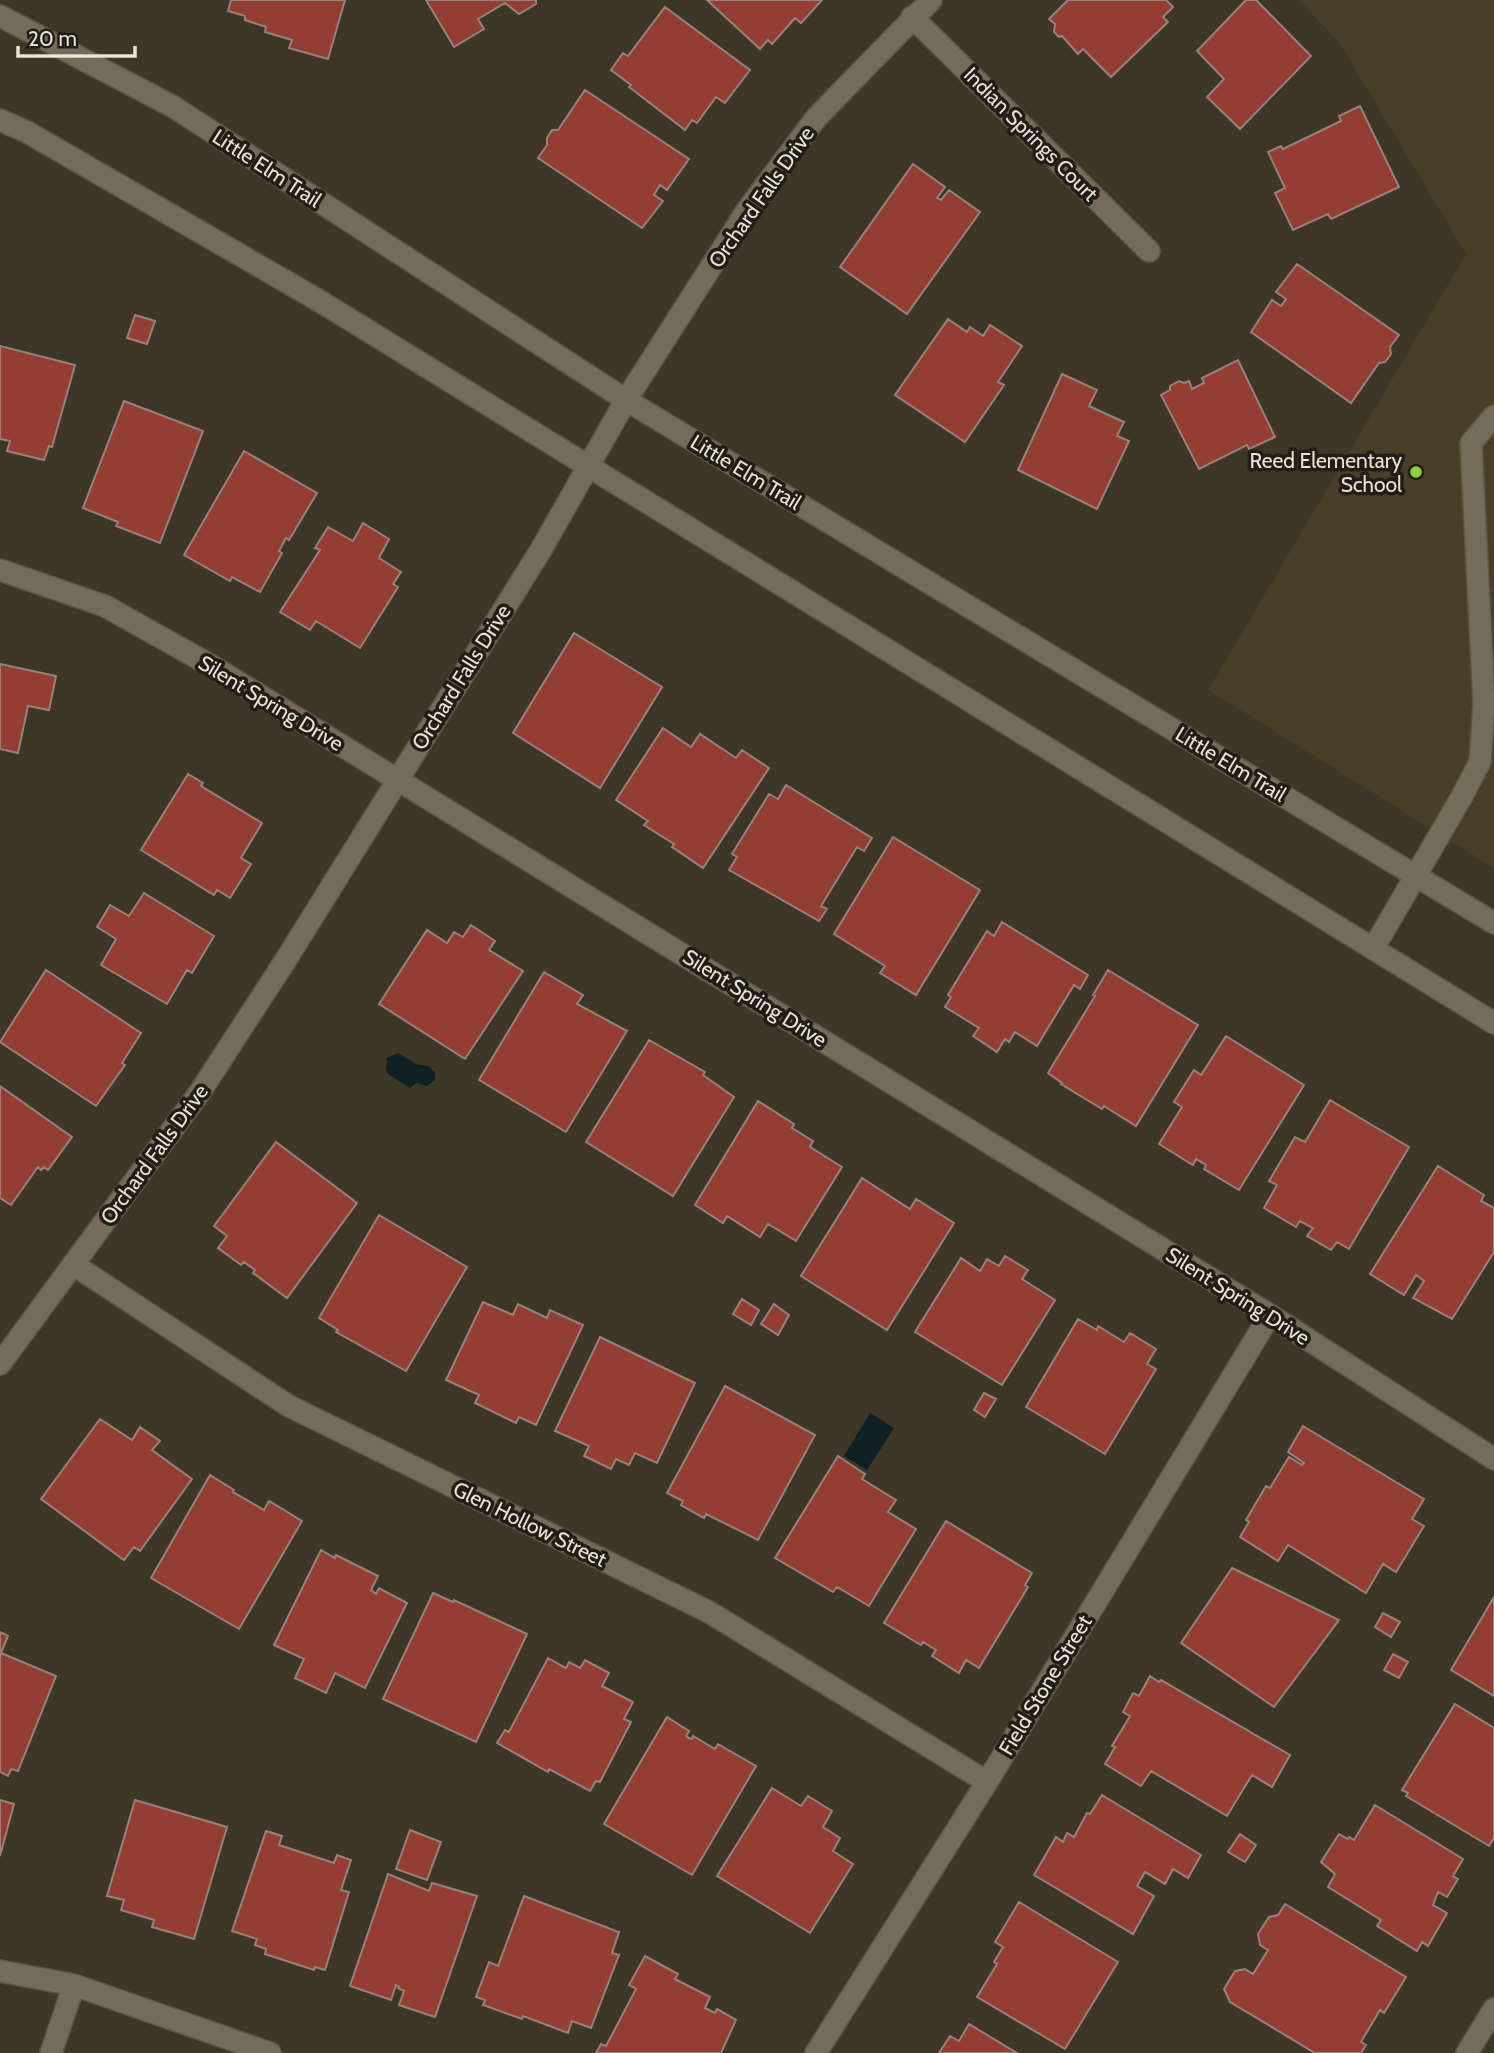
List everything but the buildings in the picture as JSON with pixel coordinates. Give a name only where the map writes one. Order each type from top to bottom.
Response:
[{"type":"street","name":"Orchard Falls Drive","points":[[0,1364],[200,1092],[287,958],[542,548],[625,400],[748,209],[816,118],[931,0]]},
{"type":"street","name":"Little Elm Trail","points":[[0,16],[172,106],[625,400],[1494,923]]},
{"type":"street","name":"Indian Springs Court","points":[[912,18],[1150,251]]},
{"type":"street","points":[[0,120],[27,132],[318,299],[1494,1023]]},
{"type":"street","points":[[1373,949],[1480,762],[1484,704],[1471,443],[1494,416]]},
{"type":"street","name":"Silent Spring Drive","points":[[0,570],[105,606],[212,666],[1270,1315],[1494,1458]]},
{"type":"street","name":"Glen Hollow Street","points":[[74,1265],[289,1406],[709,1612],[987,1782]]},
{"type":"street","name":"Field Stone Street","points":[[816,2053],[987,1782],[1270,1315]]},
{"type":"street","points":[[0,1970],[74,1985],[270,2053]]},
{"type":"street","points":[[51,2053],[74,1985]]},
{"type":"street","points":[[1467,2053],[1494,2009]]},
{"type":"shaded area","name":"Reed Elementary School","points":[[1299,0],[1494,0],[1494,868],[1208,690],[1466,254],[1340,44]]},
{"type":"shaded area","points":[[398,1053],[416,1064],[428,1066],[435,1072],[435,1080],[427,1086],[416,1083],[410,1088],[388,1074],[387,1058]]},
{"type":"shaded area","points":[[870,1413],[894,1428],[867,1470],[844,1456]]},
{"type":"place","name":"Reed Elementary School","points":[[1416,472]]}]
